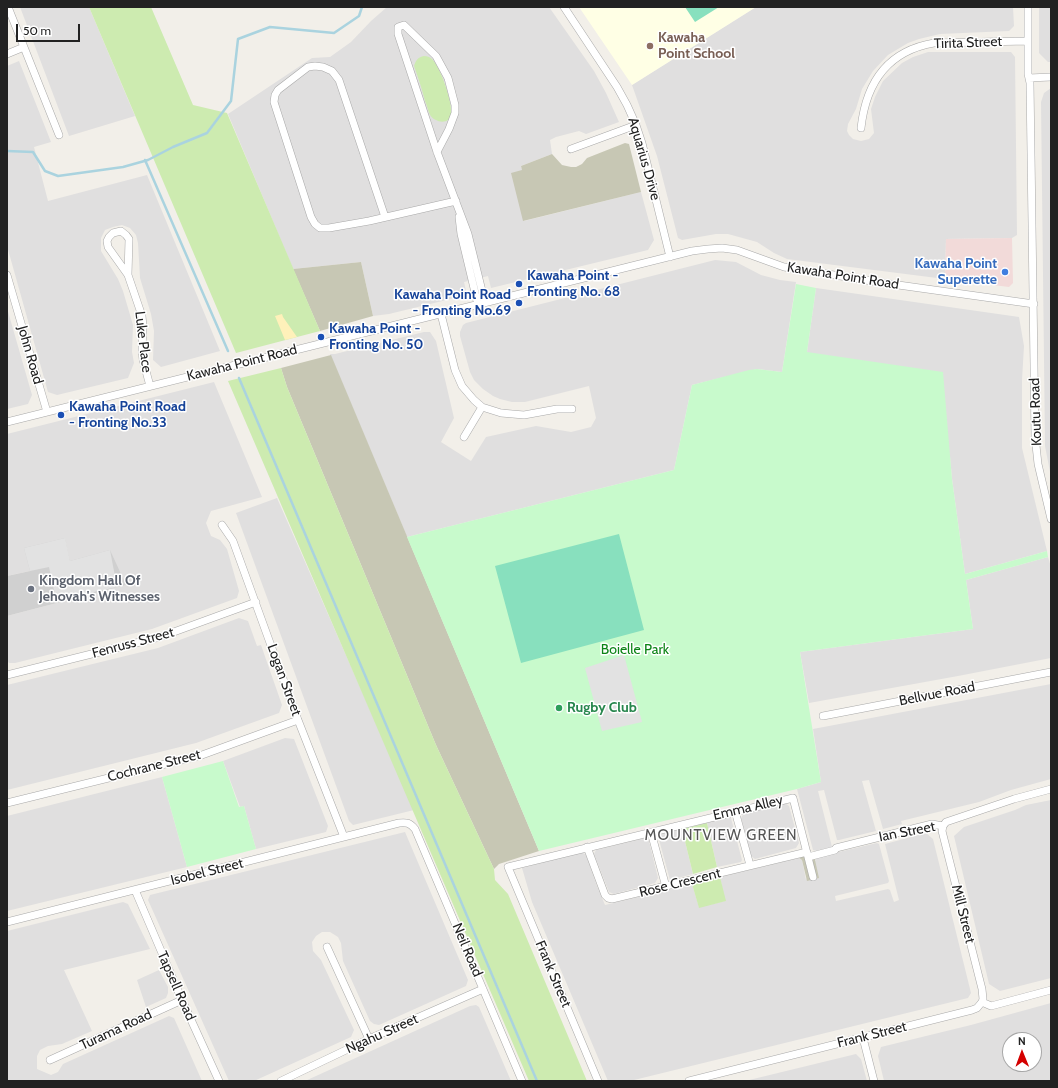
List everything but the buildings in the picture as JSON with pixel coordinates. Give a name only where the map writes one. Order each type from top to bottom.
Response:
[{"type":"street","points":[[8,7],[59,135]]},
{"type":"street","name":"Aquarius Drive","points":[[564,7],[616,86],[636,125],[642,143],[670,257]]},
{"type":"street","points":[[1028,7],[1034,304]]},
{"type":"street","points":[[437,152],[449,129],[455,113],[455,106],[448,78],[436,56],[404,25],[398,27],[398,34],[437,152],[468,234],[482,304]]},
{"type":"street","name":"Tirita Street","points":[[861,128],[868,93],[889,64],[905,53],[920,46],[934,43],[1028,41]]},
{"type":"street","points":[[7,54],[24,47]]},
{"type":"street","points":[[385,217],[338,80],[332,71],[324,67],[314,66],[308,68],[278,90],[275,95],[274,102],[310,217],[315,224],[320,228],[329,228],[369,221],[456,201]]},
{"type":"street","points":[[1029,78],[1051,78]]},
{"type":"street","points":[[571,149],[636,125]]},
{"type":"street","name":"Luke Place","points":[[128,276],[129,239],[121,231],[113,233],[108,237],[108,247],[128,276],[142,316],[143,360],[150,386]]},
{"type":"street","name":"Kawaha Point Road","points":[[7,422],[670,257],[708,249],[722,248],[737,250],[784,268],[1034,304]]},
{"type":"street","name":"John Road","points":[[7,275],[47,412]]},
{"type":"street","name":"Koutu Road","points":[[1034,304],[1035,436],[1040,476],[1051,519]]},
{"type":"street","points":[[441,314],[455,370],[462,386],[482,407],[501,412],[524,415],[557,409],[572,409]]},
{"type":"street","points":[[464,437],[482,407]]},
{"type":"street","name":"Logan Street","points":[[222,525],[234,541],[298,720],[344,837]]},
{"type":"street","name":"Fenruss Street","points":[[7,675],[160,637],[256,602]]},
{"type":"street","name":"Bellvue Road","points":[[823,716],[1051,672]]},
{"type":"street","name":"Cochrane Street","points":[[7,803],[202,755],[298,720]]},
{"type":"street","name":"Ian Street","points":[[807,854],[835,850],[836,848],[932,824],[943,826],[946,822],[1014,799],[1051,789]]},
{"type":"street","name":"Emma Alley","points":[[508,867],[793,798],[807,854]]},
{"type":"street","points":[[735,812],[750,865]]},
{"type":"street","name":"Isobel Street","points":[[7,922],[407,822]]},
{"type":"street","name":"Neil Road","points":[[407,822],[415,829],[522,1081]]},
{"type":"street","name":"Mill Street","points":[[943,826],[942,831],[982,989],[982,1002]]},
{"type":"street","points":[[651,832],[666,887]]},
{"type":"street","name":"Rose Crescent","points":[[587,848],[605,895],[612,899],[666,887],[750,865],[807,854]]},
{"type":"street","points":[[807,854],[813,877]]},
{"type":"street","name":"Frank Street","points":[[508,867],[598,1081]]},
{"type":"street","name":"Tapsell Road","points":[[135,890],[182,1000],[219,1081]]},
{"type":"street","points":[[327,947],[369,1039]]},
{"type":"street","name":"Ngahu Street","points":[[281,1081],[369,1039],[483,989]]},
{"type":"street","points":[[982,1002],[991,1006],[1051,990]]},
{"type":"street","name":"Turama Road","points":[[50,1060],[182,1000]]},
{"type":"street","name":"Frank Street","points":[[689,1081],[972,1010],[977,1008],[982,1002]]},
{"type":"street","points":[[863,1038],[874,1081]]},
{"type":"shaded area","points":[[20,7],[89,7],[135,116],[69,136]]},
{"type":"shaded area","points":[[387,7],[549,7],[594,71],[619,122],[586,134],[579,131],[556,137],[550,140],[552,154],[521,166],[524,221],[641,192],[654,240],[648,250],[491,288],[488,276],[464,282],[467,295],[389,314],[373,316],[361,262],[293,269],[228,114],[312,58],[330,57],[351,42]]},
{"type":"shaded area","name":"Kawaha Point School","points":[[579,7],[756,7],[632,85]]},
{"type":"shaded area","points":[[756,7],[1013,7],[1014,26],[1009,31],[940,34],[908,43],[888,55],[873,71],[862,89],[856,109],[848,124],[847,131],[853,139],[861,141],[869,139],[874,133],[871,109],[883,81],[902,63],[913,57],[928,52],[1011,52],[1015,57],[1017,235],[1012,238],[946,239],[945,279],[787,259],[757,242],[728,234],[716,234],[682,240],[678,238],[657,156],[632,85]]},
{"type":"shaded area","points":[[1039,7],[1051,7],[1051,62],[1048,62],[1039,53]]},
{"type":"shaded area","points":[[19,61],[51,142],[34,147],[48,201],[147,175],[220,351],[161,367],[153,360],[154,331],[151,314],[140,278],[138,243],[136,235],[130,228],[122,225],[113,227],[105,230],[101,238],[101,251],[118,279],[123,291],[133,325],[132,352],[134,363],[128,378],[57,395],[48,392],[7,246],[7,66]]},
{"type":"shaded area","points":[[1051,88],[1051,477],[1045,446],[1041,102],[1044,93]]},
{"type":"shaded area","points":[[625,143],[629,144],[641,192],[523,221],[511,173],[522,170],[521,166],[552,154],[562,165],[576,167],[582,164],[587,158]]},
{"type":"shaded area","points":[[1012,238],[1013,283],[1009,287],[945,279],[946,239]]},
{"type":"shaded area","points":[[715,260],[736,262],[761,275],[796,282],[782,372],[757,369],[692,385],[674,470],[407,537],[330,354],[424,332],[430,332],[436,341],[454,418],[441,442],[471,461],[486,437],[536,426],[571,432],[591,427],[596,418],[589,386],[525,402],[512,402],[493,396],[474,380],[470,372],[460,336],[463,325]]},
{"type":"shaded area","points":[[361,262],[373,316],[320,331],[293,269]]},
{"type":"shaded area","points":[[816,288],[1019,317],[1024,346],[1022,380],[1022,448],[1047,551],[965,574],[950,457],[807,352]]},
{"type":"shaded area","points":[[7,308],[32,395],[28,404],[7,409]]},
{"type":"shaded area","points":[[331,355],[539,851],[499,864],[494,869],[436,745],[287,387],[281,368]]},
{"type":"shaded area","points":[[214,382],[262,497],[211,511],[206,523],[211,536],[220,540],[227,549],[239,591],[237,598],[152,629],[15,663],[9,663],[7,660],[7,616],[126,585],[70,561],[65,538],[30,571],[7,576],[7,434]]},
{"type":"shaded area","points":[[277,498],[414,810],[353,825],[349,821],[236,513]]},
{"type":"shaded area","points":[[65,538],[70,561],[110,550],[126,585],[7,616],[7,576],[30,571],[24,548]]},
{"type":"shaded area","points":[[65,538],[70,561],[110,550],[117,587],[56,600],[49,567],[30,571],[24,548]]},
{"type":"shaded area","points":[[1048,557],[1051,567],[1051,658],[809,703],[800,652],[973,629],[966,580]]},
{"type":"shaded area","points":[[239,618],[248,621],[257,646],[261,645],[282,705],[279,713],[196,743],[7,790],[7,685],[158,648]]},
{"type":"shaded area","points":[[624,655],[642,722],[602,731],[585,668]]},
{"type":"shaded area","points":[[1051,684],[1051,779],[1011,790],[979,802],[901,821],[902,824],[883,829],[869,780],[862,781],[876,831],[839,840],[837,840],[824,790],[818,791],[832,847],[816,851],[813,850],[797,789],[821,782],[813,729]]},
{"type":"shaded area","points":[[285,738],[294,739],[328,826],[326,832],[256,849],[244,806],[240,807],[223,761]]},
{"type":"shaded area","points":[[162,777],[187,867],[7,911],[7,816]]},
{"type":"shaded area","points":[[1051,800],[1051,978],[1000,991],[989,984],[954,836],[964,827],[1026,805]]},
{"type":"shaded area","points":[[785,803],[789,806],[799,843],[796,848],[755,859],[751,856],[741,818],[744,813]]},
{"type":"shaded area","points":[[729,817],[731,818],[742,860],[741,862],[717,867],[707,823]]},
{"type":"shaded area","points":[[682,829],[693,874],[670,880],[658,835]]},
{"type":"shaded area","points":[[405,832],[468,980],[466,986],[379,1025],[374,1024],[370,1021],[343,961],[341,943],[338,937],[330,932],[322,932],[316,936],[312,942],[313,951],[321,960],[354,1030],[351,1037],[254,1081],[229,1081],[148,900],[150,895]]},
{"type":"shaded area","points":[[926,833],[933,839],[971,993],[968,998],[630,1081],[608,1081],[532,902],[522,868],[582,852],[586,855],[605,905],[692,884],[699,907],[725,901],[720,877],[799,858],[802,860],[806,880],[817,857],[877,843],[879,844],[889,881],[888,883],[835,896],[836,901],[888,889],[890,890],[894,902],[899,900],[885,844]]},
{"type":"shaded area","points":[[645,838],[649,841],[658,878],[655,883],[614,894],[609,892],[594,854],[596,850]]},
{"type":"shaded area","points":[[816,851],[817,857],[815,860],[819,878],[807,881],[802,860],[799,858]]},
{"type":"shaded area","points":[[123,902],[128,904],[150,949],[64,970],[92,1031],[62,1044],[48,1046],[40,1050],[37,1056],[37,1069],[51,1075],[58,1072],[63,1064],[169,1016],[174,1018],[202,1081],[7,1081],[7,931]]},
{"type":"shaded area","points":[[159,970],[168,987],[168,993],[166,998],[146,1007],[137,980]]},
{"type":"shaded area","points":[[1051,1003],[1051,1081],[884,1081],[878,1056],[881,1047],[971,1025]]},
{"type":"shaded area","points":[[476,1005],[479,1007],[511,1081],[305,1081],[470,1006]]},
{"type":"shaded area","points":[[856,1054],[861,1059],[867,1081],[745,1081]]},
{"type":"green space","points":[[89,7],[151,7],[193,105],[227,113],[320,331],[236,353]]},
{"type":"green space","points":[[685,7],[719,7],[695,22]]},
{"type":"green space","points":[[424,56],[432,59],[439,69],[450,102],[450,118],[442,122],[432,118],[429,113],[414,66],[420,57]]},
{"type":"green space","name":"Boielle Park","points":[[796,284],[816,288],[807,352],[943,372],[952,479],[965,574],[1047,551],[1048,557],[966,580],[973,629],[800,652],[821,782],[539,851],[407,537],[674,470],[692,385],[749,370],[757,369],[782,372]]},
{"type":"green space","points":[[281,368],[287,387],[436,745],[494,869],[495,880],[508,894],[587,1081],[529,1081],[228,381]]},
{"type":"green space","points":[[619,534],[644,630],[521,663],[495,566]]},
{"type":"green space","points":[[223,761],[239,807],[244,806],[256,849],[187,867],[162,777]]},
{"type":"green space","points":[[707,823],[717,867],[693,874],[682,829]]},
{"type":"green space","points":[[720,877],[726,901],[699,908],[692,884]]},
{"type":"sand","points":[[282,314],[297,337],[285,340],[275,316]]},
{"type":"waterway","points":[[7,151],[33,152],[45,171],[58,176],[123,167],[148,160],[173,147],[207,133],[231,101],[238,39],[270,27],[334,33],[359,16],[362,7]]},
{"type":"waterway","points":[[145,160],[228,351]]},
{"type":"waterway","points":[[239,378],[537,1081]]},
{"type":"place","name":"Kawaha Point School","points":[[650,46]]},
{"type":"place","name":"Kawaha Point Superette","points":[[1005,272]]},
{"type":"place","name":"Kawaha Point - Fronting No. 68","points":[[519,284]]},
{"type":"place","name":"Kawaha Point Road - Fronting No.69","points":[[519,303]]},
{"type":"place","name":"Kawaha Point - Fronting No. 50","points":[[321,337]]},
{"type":"place","name":"Kawaha Point Road - Fronting No.33","points":[[61,415]]},
{"type":"place","name":"Kingdom Hall Of Jehovah's Witnesses","points":[[31,589]]},
{"type":"place","name":"Rugby Club","points":[[559,708]]},
{"type":"district","name":"MOUNTVIEW GREEN","points":[[721,836]]}]
